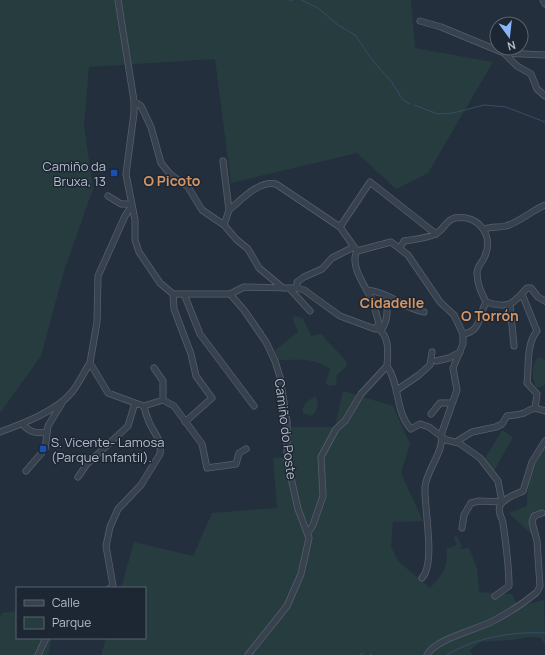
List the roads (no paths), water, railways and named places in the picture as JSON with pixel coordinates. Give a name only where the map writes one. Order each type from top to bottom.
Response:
[{"type":"street","points":[[118,0],[134,101],[134,113],[126,174],[131,206],[135,220],[134,240],[139,252],[160,283],[173,294],[230,294],[244,287],[297,288],[304,290],[340,316],[373,329],[379,329],[386,324],[387,296]]},
{"type":"street","points":[[543,0],[545,4]]},
{"type":"street","points":[[420,21],[441,27],[489,47]]},
{"type":"street","points":[[529,55],[545,56]]},
{"type":"street","points":[[507,56],[517,66],[531,74],[537,89],[545,96]]},
{"type":"street","points":[[134,101],[141,106],[151,127],[161,163],[170,174],[188,187],[202,210],[224,226],[236,240],[248,249],[259,268],[283,288]]},
{"type":"street","points":[[223,161],[229,210],[224,226]]},
{"type":"street","points":[[340,227],[370,182],[436,234]]},
{"type":"street","points":[[229,210],[251,192],[270,183],[288,191],[298,200],[321,213],[340,227],[356,249],[357,266],[362,282],[367,290],[377,316],[379,329],[388,347],[387,366],[397,390],[404,418],[411,429],[420,424],[441,435],[446,440],[459,443],[480,458],[498,481],[502,502],[499,512],[502,520],[509,566],[509,586],[495,596]]},
{"type":"street","points":[[108,196],[121,204],[131,206]]},
{"type":"street","points":[[485,229],[494,226],[506,226],[532,210],[545,205]]},
{"type":"street","points":[[26,471],[45,449],[46,432],[53,417],[90,363],[97,322],[98,276],[131,206]]},
{"type":"street","points":[[400,248],[404,241],[436,234],[447,222],[458,218],[473,220],[480,223],[485,229],[487,247],[485,257],[477,270],[477,279],[486,302],[476,329],[469,333],[463,334]]},
{"type":"street","points":[[297,288],[297,282],[304,277],[322,269],[332,258],[356,249],[391,242],[408,255],[440,302],[454,315],[463,334],[463,344],[453,368],[457,390],[441,435],[442,439],[437,456],[426,480],[428,555],[426,572],[422,578]]},
{"type":"street","points":[[289,288],[310,311]]},
{"type":"street","points":[[486,302],[500,306],[510,305],[527,288],[531,288],[538,297],[545,301]]},
{"type":"street","points":[[367,290],[378,291],[412,310],[424,312]]},
{"type":"street","points":[[173,294],[174,309],[191,354],[196,376],[212,398],[185,422]]},
{"type":"street","points":[[184,294],[200,334],[254,406]]},
{"type":"street","name":"Camiño do Poste","points":[[230,294],[244,310],[266,342],[275,361],[280,377],[287,422],[287,460],[298,509],[309,538],[301,574],[286,606],[248,655]]},
{"type":"street","points":[[522,294],[537,331],[531,339],[529,349],[530,361],[527,383],[537,394],[535,408]]},
{"type":"street","points":[[510,305],[514,346]]},
{"type":"street","points":[[436,361],[449,358],[460,351]]},
{"type":"street","points":[[397,390],[419,375],[430,364],[432,352]]},
{"type":"street","points":[[90,363],[108,394],[144,406],[163,400],[174,406],[202,444],[207,468],[236,464],[239,453],[246,449]]},
{"type":"street","points":[[308,533],[314,525],[323,496],[321,457],[336,429],[345,421],[361,394],[387,366]]},
{"type":"street","points":[[154,368],[163,381],[163,400]]},
{"type":"street","points":[[0,432],[22,424],[64,400]]},
{"type":"street","points":[[78,477],[87,464],[128,426],[135,403]]},
{"type":"street","points":[[431,414],[440,403],[452,403]]},
{"type":"street","points":[[112,587],[113,586],[106,546],[110,526],[120,506],[141,485],[160,454],[161,448],[157,434],[149,423],[144,406]]},
{"type":"street","points":[[459,440],[472,432],[496,427],[502,424],[507,416],[523,413],[530,408],[545,411]]},
{"type":"street","points":[[22,424],[29,431],[36,434],[46,432]]},
{"type":"street","points":[[462,528],[464,515],[471,503],[479,501],[502,502],[523,491],[532,462],[545,442]]},
{"type":"street","points":[[427,655],[430,650],[450,639],[492,621],[537,592],[540,586],[537,541],[532,522],[534,516],[542,513]]},
{"type":"street","points":[[38,655],[46,639]]},
{"type":"waterway","points":[[301,0],[318,8],[338,25],[355,35],[373,61],[391,81],[403,100],[410,104]]},
{"type":"waterway","points":[[414,105],[438,114],[453,113],[484,105],[506,107],[545,122]]},
{"type":"waterway","points":[[447,655],[469,644],[494,637],[520,633],[545,633]]},
{"type":"waterway","points":[[359,655],[364,653]]},
{"type":"place","name":"Camiño da Bruxa, 13","points":[[114,173]]},
{"type":"place","name":"S. Vicente- Lamosa (Parque Infantil).","points":[[43,449]]},
{"type":"district","name":"O Picoto","points":[[172,181]]},
{"type":"district","name":"Cidadelle","points":[[392,303]]},
{"type":"district","name":"O Torrón","points":[[490,316]]}]
